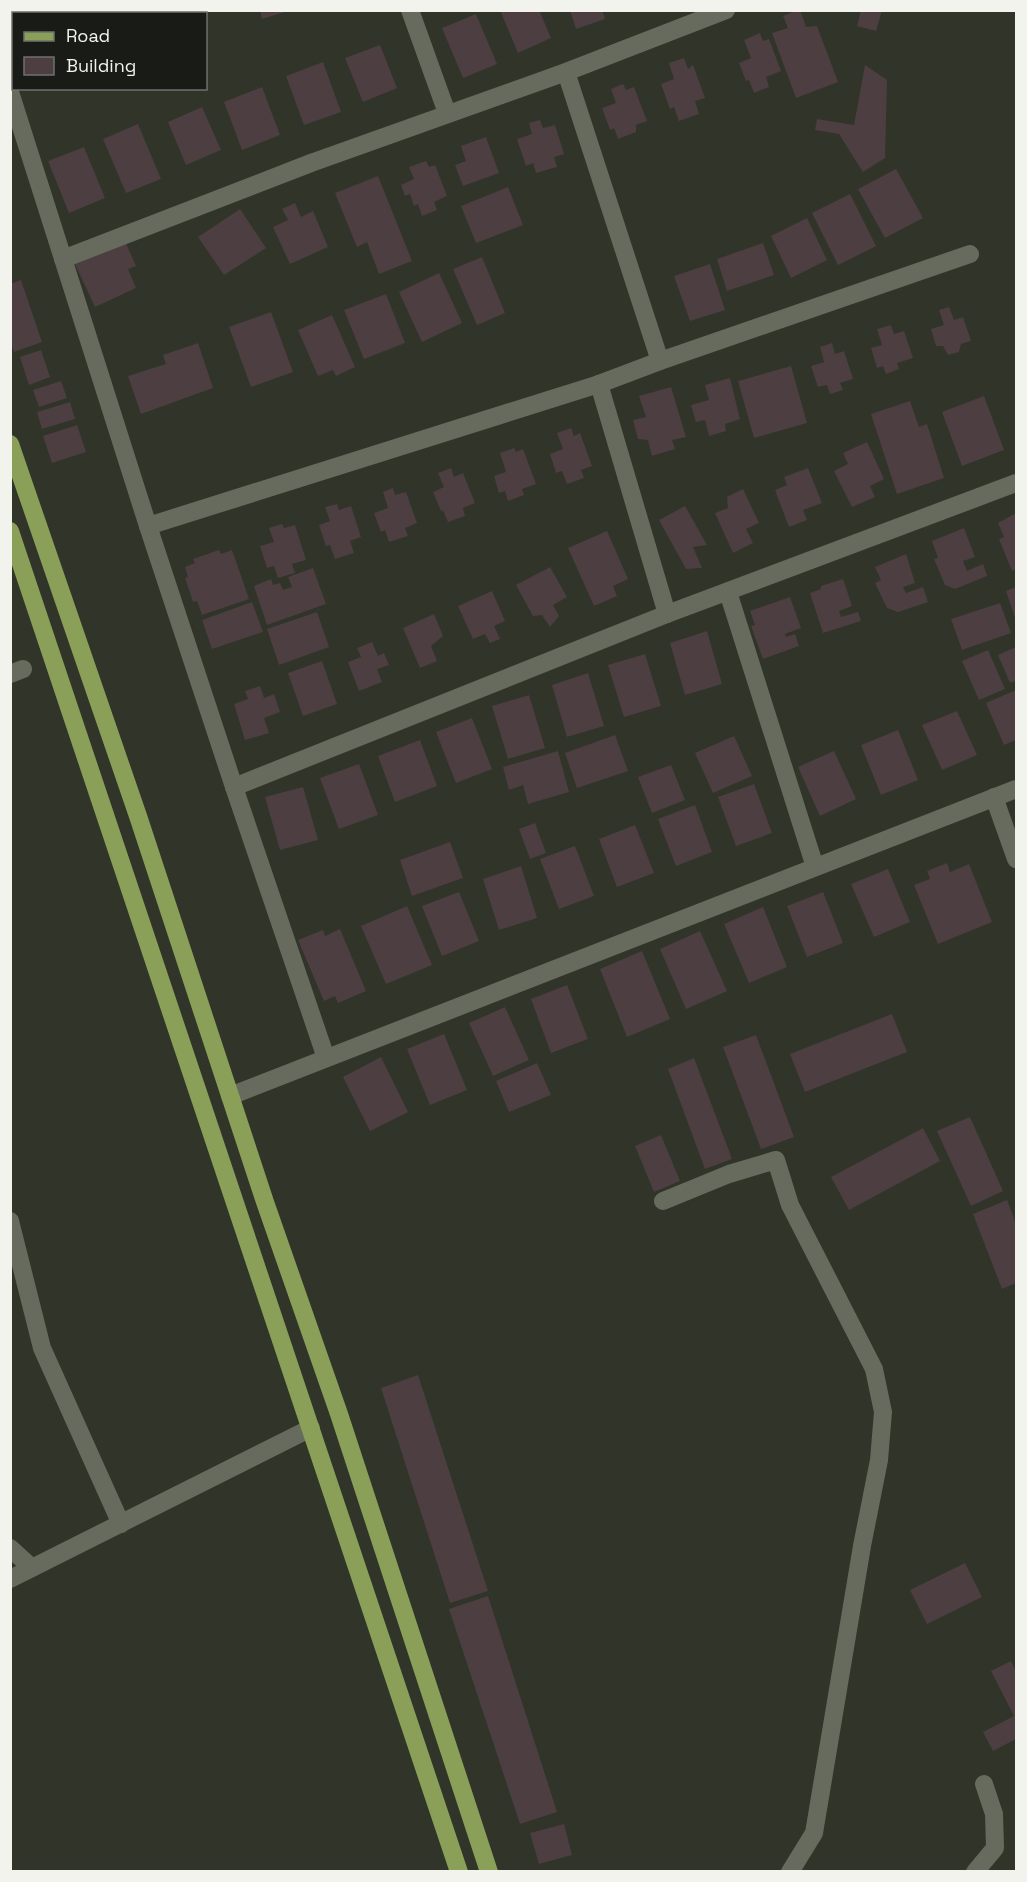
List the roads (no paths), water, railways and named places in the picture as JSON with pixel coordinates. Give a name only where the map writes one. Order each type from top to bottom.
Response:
[{"type":"main road","points":[[10,444],[142,827],[230,1096],[339,1414],[489,1872]]},
{"type":"main road","points":[[10,531],[459,1872]]},
{"type":"street","points":[[410,10],[447,113]]},
{"type":"street","points":[[63,259],[311,163],[566,72],[726,10]]},
{"type":"street","points":[[566,72],[660,361]]},
{"type":"street","points":[[10,92],[148,526],[326,1058]]},
{"type":"street","points":[[148,526],[599,384],[970,254]]},
{"type":"street","points":[[599,384],[667,614]]},
{"type":"street","points":[[234,787],[667,614],[1017,483]]},
{"type":"street","points":[[728,592],[815,867]]},
{"type":"street","points":[[230,1096],[1017,789]]},
{"type":"street","points":[[994,797],[1017,859]]},
{"type":"street","points":[[663,1201],[729,1174],[776,1160],[790,1204],[874,1369],[883,1412],[879,1460],[862,1546],[814,1833],[790,1872]]},
{"type":"street","points":[[10,1221],[42,1348],[121,1524]]},
{"type":"street","points":[[10,1579],[311,1428]]},
{"type":"street","points":[[10,1548],[32,1568]]},
{"type":"street","points":[[975,1872],[995,1848],[994,1814],[984,1784]]}]
